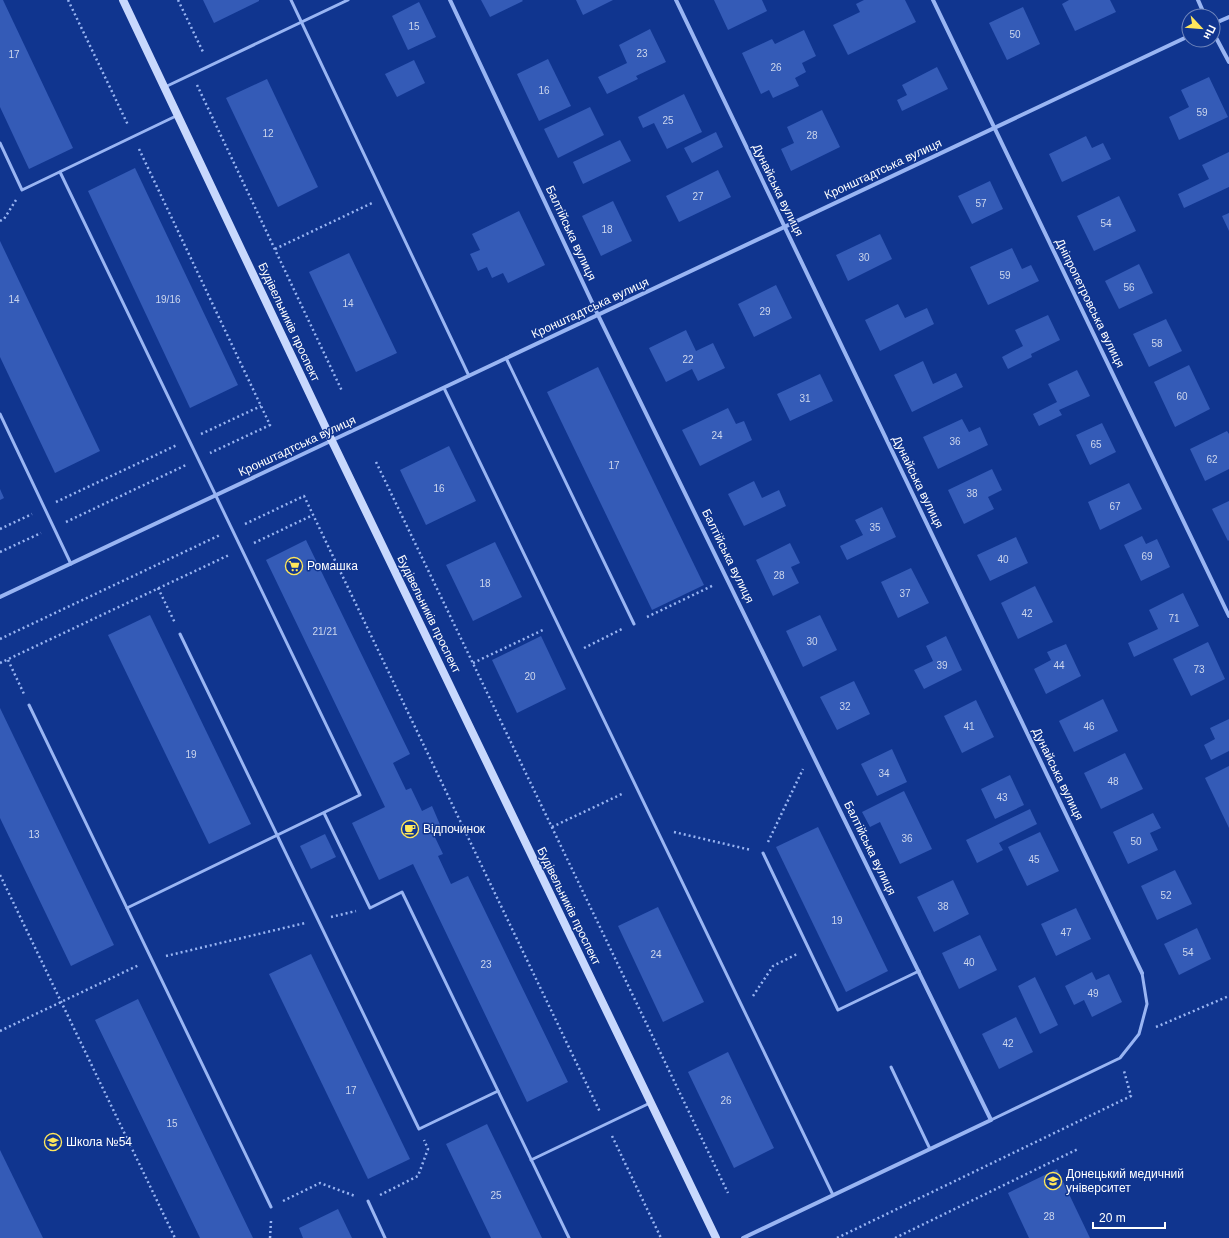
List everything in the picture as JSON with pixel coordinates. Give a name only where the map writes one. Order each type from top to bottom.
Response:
[{"type":"main road","name":"Будівельників проспект","points":[[123,0],[332,441],[716,1238]]},
{"type":"street","name":"Балтійська вулиця","points":[[450,0],[598,315],[991,1120]]},
{"type":"street","name":"Дунайська вулиця","points":[[676,0],[1142,973]]},
{"type":"street","name":"Дніпропетровська вулиця","points":[[933,0],[1229,616]]},
{"type":"street","name":"Кронштадтська вулиця","points":[[0,598],[1181,40]]},
{"type":"street","points":[[1221,47],[1229,62]]},
{"type":"street","points":[[743,1238],[991,1120]]},
{"type":"lane","points":[[291,0],[469,376]]},
{"type":"lane","points":[[164,88],[348,0]]},
{"type":"lane","points":[[0,143],[22,190],[178,116]]},
{"type":"lane","points":[[60,172],[360,795],[127,908]]},
{"type":"lane","points":[[506,358],[634,624]]},
{"type":"lane","points":[[444,388],[833,1195]]},
{"type":"lane","points":[[0,414],[71,564]]},
{"type":"lane","points":[[180,634],[419,1129],[498,1091]]},
{"type":"lane","points":[[29,705],[271,1207]]},
{"type":"lane","points":[[324,813],[370,908],[402,892],[569,1238]]},
{"type":"lane","points":[[763,853],[838,1010],[919,971]]},
{"type":"lane","points":[[991,1120],[1120,1058],[1139,1034],[1147,1004],[1142,973]]},
{"type":"lane","points":[[891,1067],[930,1149]]},
{"type":"lane","points":[[531,1160],[651,1103]]},
{"type":"lane","points":[[368,1201],[386,1238]]},
{"type":"path","points":[[0,552],[270,425],[68,0]]},
{"type":"path","points":[[178,0],[210,66]]},
{"type":"path","points":[[196,81],[342,391]]},
{"type":"path","points":[[0,221],[4,219],[22,190]]},
{"type":"path","points":[[275,249],[385,197]]},
{"type":"path","points":[[0,529],[261,406]]},
{"type":"path","points":[[376,462],[728,1193]]},
{"type":"path","points":[[0,639],[304,496],[661,1238]]},
{"type":"path","points":[[0,663],[313,515]]},
{"type":"path","points":[[572,654],[727,578]]},
{"type":"path","points":[[158,588],[180,634]]},
{"type":"path","points":[[473,663],[558,623]]},
{"type":"path","points":[[8,660],[29,705]]},
{"type":"path","points":[[656,827],[763,853],[811,751]]},
{"type":"path","points":[[552,827],[637,787]]},
{"type":"path","points":[[0,875],[175,1238]]},
{"type":"path","points":[[0,1031],[152,959],[370,908]]},
{"type":"path","points":[[744,1009],[773,966],[809,949]]},
{"type":"path","points":[[1139,1034],[1229,996]]},
{"type":"path","points":[[838,1238],[1131,1096],[1120,1058]]},
{"type":"path","points":[[271,1207],[320,1183],[368,1201],[418,1176],[428,1149]]},
{"type":"path","points":[[895,1238],[1078,1149]]},
{"type":"building","points":[[0,0],[3,0],[73,148],[29,169],[0,107]]},
{"type":"building","points":[[203,0],[259,0],[259,1],[214,23]]},
{"type":"building","points":[[481,0],[522,0],[523,1],[490,17]]},
{"type":"building","points":[[576,0],[613,0],[583,15]]},
{"type":"building","points":[[714,0],[762,0],[767,11],[728,30]]},
{"type":"building","points":[[864,0],[905,0],[916,22],[848,55],[833,25],[860,12],[856,4]]},
{"type":"building","points":[[1069,0],[1110,0],[1116,12],[1075,31],[1062,4]]},
{"type":"building","points":[[419,2],[436,37],[408,50],[392,16]]},
{"type":"building","points":[[1023,7],[1040,44],[1007,60],[989,23]]},
{"type":"building","points":[[650,29],[666,62],[636,76],[638,79],[607,94],[598,77],[627,63],[619,45]]},
{"type":"building","points":[[804,30],[816,56],[802,63],[806,72],[795,78],[799,86],[773,98],[769,90],[761,94],[742,53],[772,39],[775,44]]},
{"type":"building","points":[[548,59],[571,106],[539,121],[517,74]]},
{"type":"building","points":[[414,60],[425,83],[397,97],[385,74]]},
{"type":"building","points":[[937,67],[948,89],[902,111],[897,100],[907,95],[902,85]]},
{"type":"building","points":[[1209,77],[1228,117],[1179,140],[1169,117],[1189,107],[1181,90]]},
{"type":"building","points":[[267,79],[318,187],[278,207],[226,98]]},
{"type":"building","points":[[684,94],[702,132],[667,149],[654,123],[643,128],[638,117]]},
{"type":"building","points":[[590,107],[604,135],[558,158],[544,129]]},
{"type":"building","points":[[822,110],[840,147],[791,171],[781,149],[794,143],[787,127]]},
{"type":"building","points":[[716,132],[723,147],[692,163],[684,148]]},
{"type":"building","points":[[1086,136],[1092,148],[1103,143],[1111,159],[1062,182],[1049,154]]},
{"type":"building","points":[[620,140],[631,161],[583,184],[573,162]]},
{"type":"building","points":[[1229,152],[1229,187],[1184,208],[1178,194],[1209,179],[1202,165]]},
{"type":"building","points":[[135,168],[238,385],[190,408],[88,191]]},
{"type":"building","points":[[718,170],[731,197],[679,222],[666,196]]},
{"type":"building","points":[[990,181],[1003,209],[972,224],[958,196]]},
{"type":"building","points":[[1119,196],[1136,231],[1094,251],[1077,216]]},
{"type":"building","points":[[613,201],[632,241],[601,256],[582,216]]},
{"type":"building","points":[[519,211],[545,265],[508,283],[503,273],[492,278],[487,267],[478,271],[470,254],[480,250],[472,234]]},
{"type":"building","points":[[1229,213],[1229,231],[1222,216]]},
{"type":"building","points":[[880,234],[892,259],[848,281],[836,255]]},
{"type":"building","points":[[0,241],[100,451],[55,473],[0,357]]},
{"type":"building","points":[[1012,248],[1022,269],[1031,265],[1039,281],[988,305],[970,267]]},
{"type":"building","points":[[349,253],[397,353],[356,372],[309,272]]},
{"type":"building","points":[[1139,264],[1153,293],[1119,309],[1105,281]]},
{"type":"building","points":[[776,285],[792,318],[754,337],[738,304]]},
{"type":"building","points":[[898,304],[905,318],[927,308],[934,324],[880,351],[865,320]]},
{"type":"building","points":[[1048,315],[1060,340],[1031,354],[1032,357],[1008,369],[1002,357],[1023,346],[1015,330]]},
{"type":"building","points":[[1166,319],[1182,351],[1149,367],[1133,334]]},
{"type":"building","points":[[686,330],[696,351],[713,343],[725,368],[698,381],[692,369],[666,382],[649,348]]},
{"type":"building","points":[[923,361],[933,384],[956,373],[963,387],[912,412],[894,375]]},
{"type":"building","points":[[1189,365],[1210,409],[1175,427],[1154,382]]},
{"type":"building","points":[[598,367],[704,585],[652,610],[547,392]]},
{"type":"building","points":[[1077,370],[1090,396],[1059,410],[1062,415],[1039,426],[1033,414],[1057,402],[1048,384]]},
{"type":"building","points":[[820,374],[833,401],[790,421],[777,394]]},
{"type":"building","points":[[728,408],[736,424],[744,421],[752,440],[700,466],[682,430]]},
{"type":"building","points":[[962,419],[969,432],[980,427],[988,445],[938,469],[923,437]]},
{"type":"building","points":[[1102,423],[1116,452],[1090,465],[1076,435]]},
{"type":"building","points":[[1227,431],[1229,434],[1229,469],[1205,481],[1190,449]]},
{"type":"building","points":[[449,446],[476,501],[426,525],[400,470]]},
{"type":"building","points":[[992,469],[1002,490],[988,497],[994,509],[964,524],[948,490]]},
{"type":"building","points":[[754,481],[762,498],[779,490],[786,506],[744,526],[728,494]]},
{"type":"building","points":[[1129,483],[1142,509],[1100,530],[1088,502]]},
{"type":"building","points":[[0,489],[4,498],[0,500]]},
{"type":"building","points":[[1229,501],[1229,540],[1228,541],[1212,509]]},
{"type":"building","points":[[882,507],[896,537],[847,560],[840,546],[863,535],[855,520]]},
{"type":"building","points":[[1142,536],[1146,544],[1157,539],[1170,567],[1141,581],[1124,545]]},
{"type":"building","points":[[1016,537],[1028,563],[990,581],[977,555]]},
{"type":"building","points":[[306,540],[410,754],[393,763],[406,790],[411,788],[422,811],[432,806],[441,827],[432,831],[443,854],[438,856],[451,884],[468,876],[568,1082],[527,1102],[413,864],[379,880],[352,823],[385,807],[266,560]]},
{"type":"building","points":[[495,542],[522,597],[473,621],[446,565]]},
{"type":"building","points":[[790,543],[800,563],[791,567],[799,583],[773,596],[756,560]]},
{"type":"building","points":[[911,568],[929,603],[898,618],[881,582]]},
{"type":"building","points":[[1035,586],[1053,622],[1018,639],[1001,603]]},
{"type":"building","points":[[1183,593],[1199,626],[1134,657],[1128,643],[1158,629],[1149,610]]},
{"type":"building","points":[[150,615],[251,824],[209,844],[108,635]]},
{"type":"building","points":[[820,615],[837,650],[803,667],[786,631]]},
{"type":"building","points":[[541,636],[566,689],[517,713],[492,660]]},
{"type":"building","points":[[946,636],[962,670],[924,689],[914,670],[933,661],[926,646]]},
{"type":"building","points":[[1208,642],[1225,679],[1191,696],[1173,659]]},
{"type":"building","points":[[1066,644],[1081,676],[1046,694],[1034,669],[1051,660],[1047,652]]},
{"type":"building","points":[[854,681],[870,714],[837,730],[820,697]]},
{"type":"building","points":[[1103,699],[1118,731],[1074,752],[1059,721]]},
{"type":"building","points":[[976,700],[994,737],[962,753],[944,716]]},
{"type":"building","points":[[0,708],[114,945],[71,966],[0,818]]},
{"type":"building","points":[[1229,719],[1229,751],[1211,760],[1204,745],[1215,739],[1210,728]]},
{"type":"building","points":[[892,749],[907,782],[877,796],[861,764]]},
{"type":"building","points":[[1125,753],[1143,789],[1101,809],[1084,773]]},
{"type":"building","points":[[1229,766],[1229,828],[1205,778]]},
{"type":"building","points":[[1010,775],[1024,805],[995,819],[981,789]]},
{"type":"building","points":[[904,791],[932,849],[900,864],[880,822],[870,827],[862,812]]},
{"type":"building","points":[[1030,809],[1037,824],[999,843],[1003,850],[977,863],[966,840]]},
{"type":"building","points":[[1153,813],[1161,828],[1150,833],[1158,850],[1128,864],[1113,832]]},
{"type":"building","points":[[818,827],[888,971],[846,992],[776,847]]},
{"type":"building","points":[[1040,832],[1059,871],[1027,886],[1008,847]]},
{"type":"building","points":[[325,834],[336,857],[311,869],[300,846]]},
{"type":"building","points":[[1175,870],[1192,904],[1157,920],[1141,886]]},
{"type":"building","points":[[953,880],[969,914],[934,932],[917,897]]},
{"type":"building","points":[[658,907],[704,1002],[663,1022],[618,926]]},
{"type":"building","points":[[1076,908],[1091,939],[1056,956],[1041,924]]},
{"type":"building","points":[[1197,928],[1211,959],[1179,975],[1164,944]]},
{"type":"building","points":[[980,935],[997,970],[959,989],[942,953]]},
{"type":"building","points":[[311,954],[410,1159],[368,1179],[269,974]]},
{"type":"building","points":[[1092,972],[1096,980],[1109,974],[1122,1002],[1092,1017],[1084,1000],[1074,1005],[1065,986]]},
{"type":"building","points":[[1035,977],[1058,1025],[1040,1034],[1018,986]]},
{"type":"building","points":[[138,999],[253,1238],[200,1238],[95,1020]]},
{"type":"building","points":[[1016,1017],[1033,1052],[999,1069],[982,1034]]},
{"type":"building","points":[[728,1052],[774,1148],[734,1168],[688,1072]]},
{"type":"building","points":[[487,1124],[542,1238],[491,1238],[446,1144]]},
{"type":"building","points":[[0,1150],[43,1238],[0,1238]]},
{"type":"building","points":[[1057,1169],[1090,1238],[1029,1238],[1008,1193]]},
{"type":"building","points":[[338,1209],[352,1238],[303,1238],[299,1228]]},
{"type":"place","name":"Ромашка","points":[[294,566]]},
{"type":"place","name":"Відпочинок","points":[[410,829]]},
{"type":"place","name":"Школа №54","points":[[53,1142]]},
{"type":"place","name":"Донецький медичний університет","points":[[1053,1181]]}]
